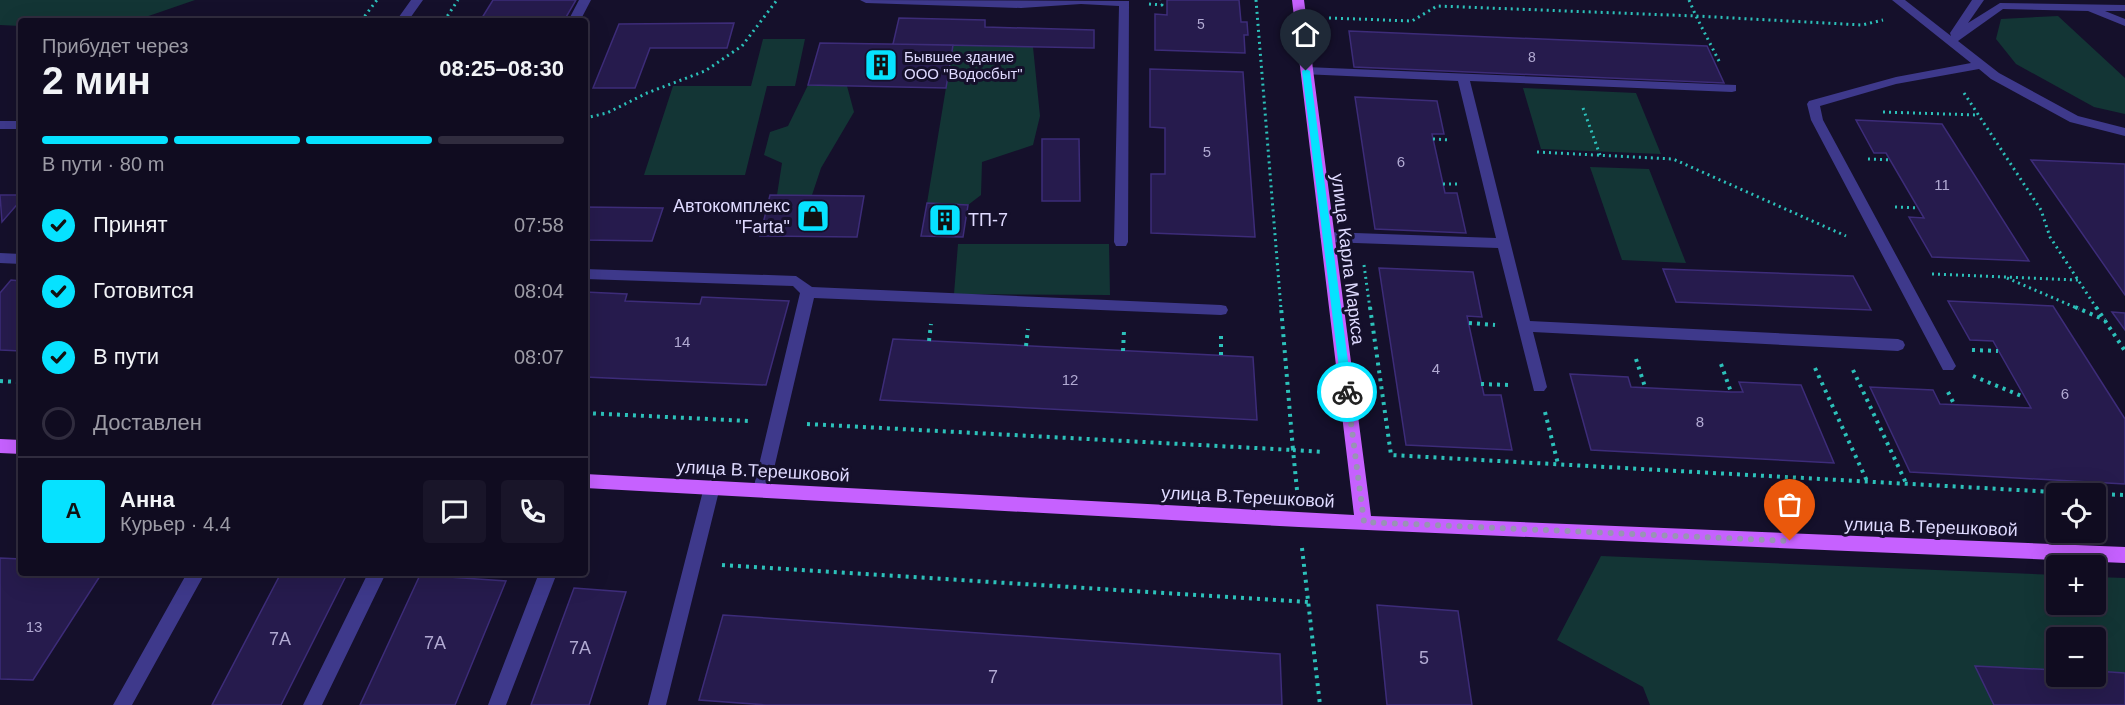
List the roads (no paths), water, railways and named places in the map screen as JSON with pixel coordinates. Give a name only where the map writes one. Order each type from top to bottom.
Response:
[{"type":"main road","name":"улица Карла Маркса","points":[[1298,0],[1364,522]]},
{"type":"main road","points":[[0,446],[18,447]]},
{"type":"main road","name":"улица В.Терешковой","points":[[588,481],[1364,522],[2125,555]]},
{"type":"street","points":[[404,18],[417,0]]},
{"type":"street","points":[[576,18],[585,0]]},
{"type":"street","points":[[866,0],[1021,5],[1078,0],[1125,3],[1120,242]]},
{"type":"street","points":[[1898,0],[1995,76],[2074,119],[2125,132]]},
{"type":"street","points":[[1951,41],[1978,0]]},
{"type":"street","points":[[1951,41],[2000,6],[2125,8]]},
{"type":"street","points":[[2086,8],[2125,23]]},
{"type":"street","points":[[1948,366],[1817,120],[1813,104],[1862,87],[1917,74],[1982,65]]},
{"type":"street","points":[[1306,71],[1732,88]]},
{"type":"street","points":[[1463,77],[1539,387]]},
{"type":"street","points":[[0,125],[18,125]]},
{"type":"street","points":[[1327,237],[1504,243]]},
{"type":"street","points":[[0,258],[18,259]]},
{"type":"street","points":[[588,274],[796,280],[808,292],[1221,310]]},
{"type":"street","points":[[761,490],[808,292]]},
{"type":"street","points":[[1524,326],[1898,345]]},
{"type":"street","points":[[657,705],[712,487]]},
{"type":"street","points":[[122,705],[194,576]]},
{"type":"street","points":[[312,705],[376,576]]},
{"type":"street","points":[[497,705],[547,576]]},
{"type":"place","name":"Бывшее здание ООО \"Водосбыт\"","points":[[881,65]]},
{"type":"place","name":"Автокомплекс \"Farta\"","points":[[813,216]]},
{"type":"place","name":"ТП-7","points":[[945,220]]}]
